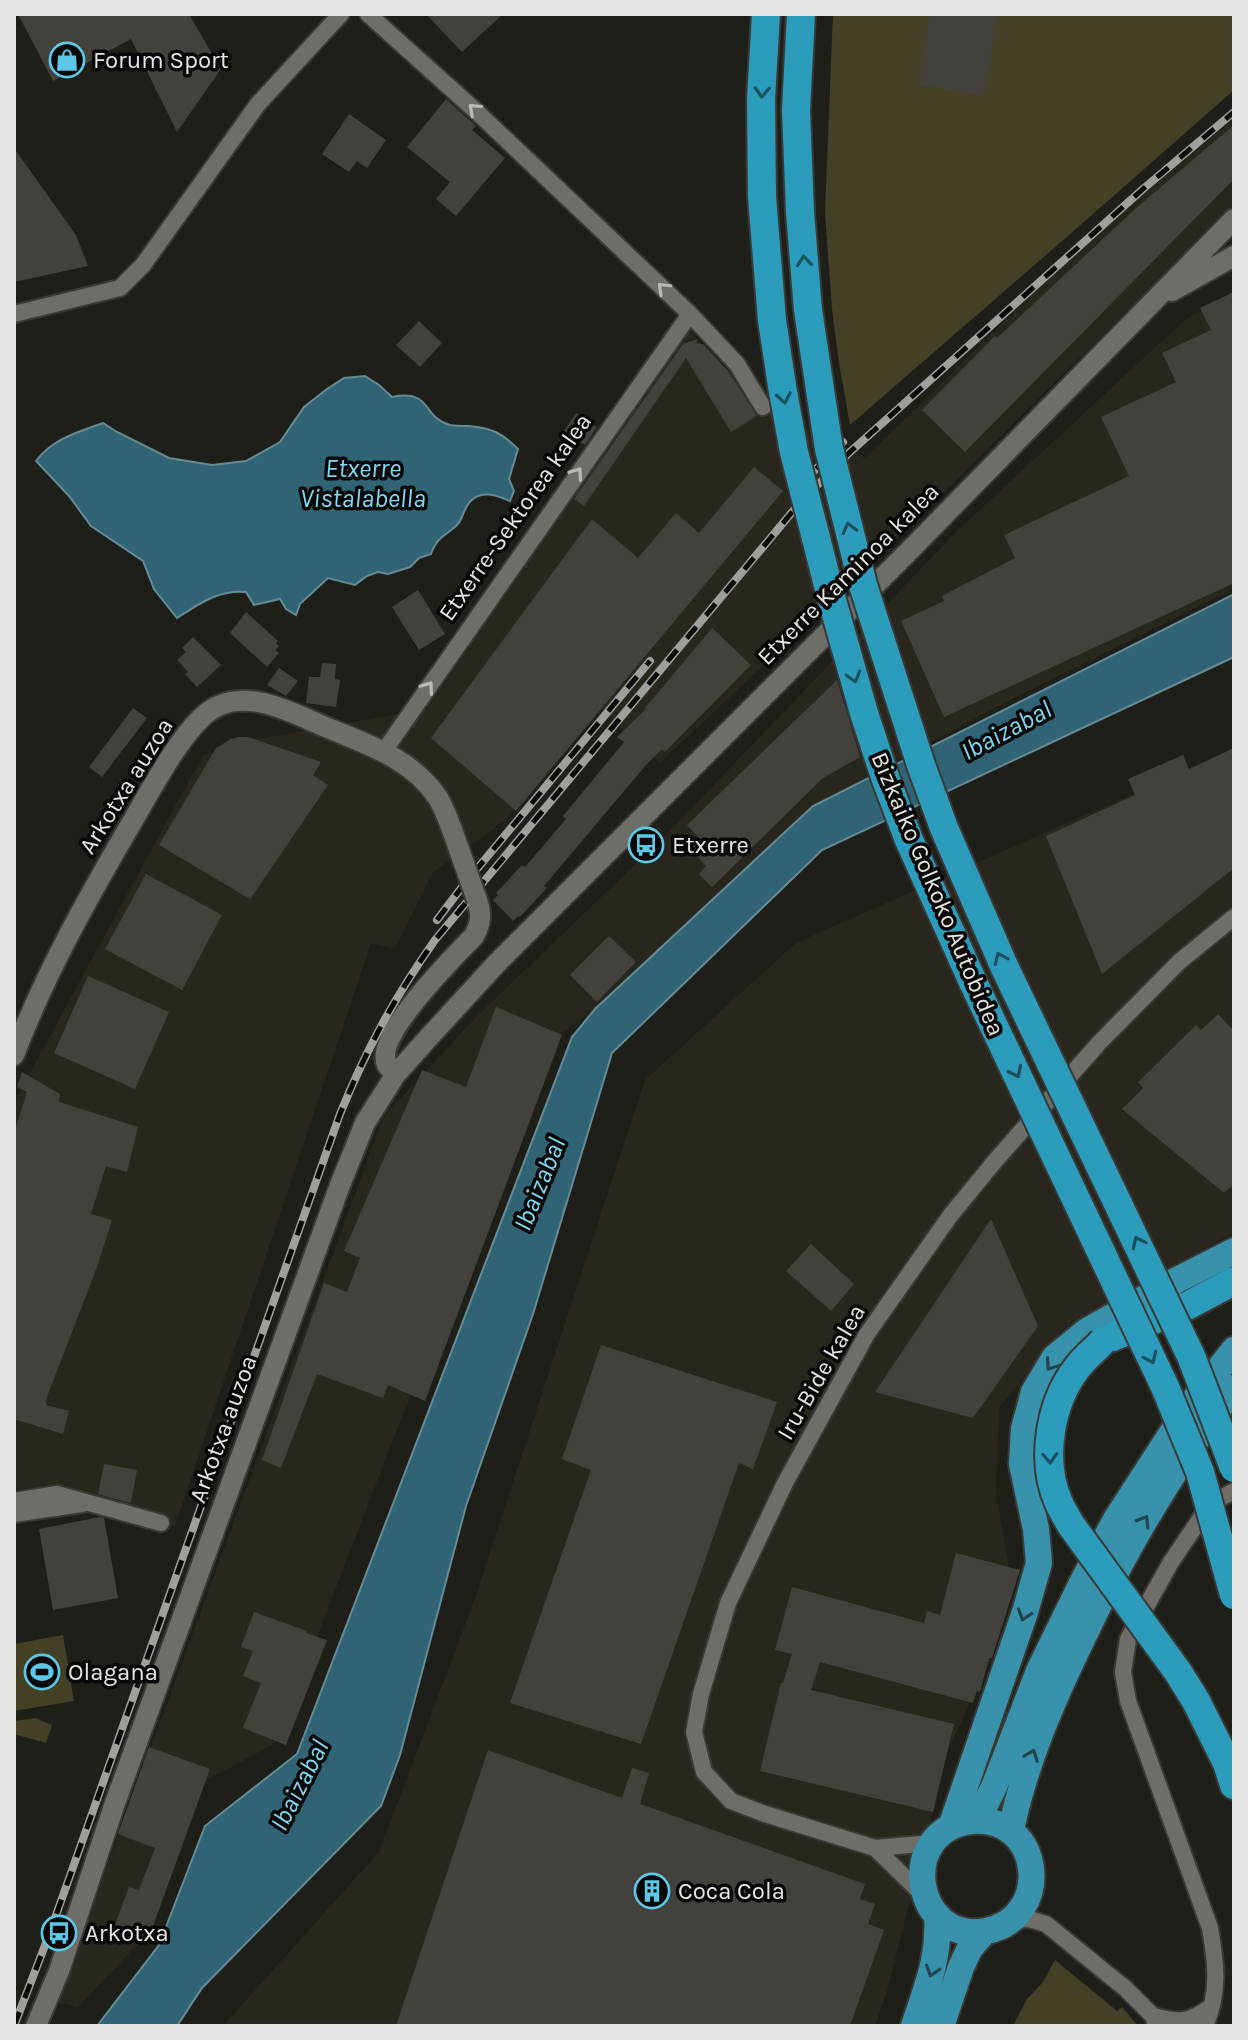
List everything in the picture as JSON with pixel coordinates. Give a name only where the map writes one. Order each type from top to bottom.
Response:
[{"type":"highway","name":"Bizkaiko Golkoko Autobidea","points":[[766,14],[761,99],[762,197],[772,320],[794,452],[864,713],[909,840],[1165,1387],[1200,1472],[1234,1595]]},
{"type":"highway","name":"Bizkaiko Golkoko Autobidea","points":[[801,14],[796,110],[808,310],[829,449],[863,585],[935,803],[1004,966],[1191,1356],[1234,1468]]},
{"type":"highway","points":[[800,212],[817,14]]},
{"type":"highway","points":[[951,1831],[1021,1626],[1039,1563],[1036,1529],[1022,1464],[1024,1429],[1034,1392],[1055,1357],[1087,1331],[1234,1251]]},
{"type":"highway","points":[[1234,1281],[1187,1306],[1103,1341],[1078,1365],[1067,1383],[1049,1432],[1052,1480],[1058,1501],[1071,1525],[1196,1701],[1227,1763],[1234,1785]]},
{"type":"highway","points":[[914,2026],[935,1963],[938,1938],[921,1878],[923,1859],[951,1831],[984,1807],[1039,1671],[1115,1521],[1190,1405],[1234,1350]]},
{"type":"highway","points":[[1011,1830],[1017,1801],[1038,1738],[1103,1594],[1173,1475],[1234,1388]]},
{"type":"highway","points":[[930,1906],[947,1924],[965,1931],[984,1932],[1011,1920],[1027,1901],[1032,1883],[1031,1865],[1025,1848],[1011,1830],[979,1821],[951,1831]]},
{"type":"highway","points":[[941,2026],[961,1967],[970,1948],[984,1932]]},
{"type":"street","points":[[14,314],[120,288],[143,265],[258,104],[341,14]]},
{"type":"street","points":[[368,14],[477,112],[690,314],[737,364],[763,407]]},
{"type":"street","name":"Etxerre Kaminoa kalea","points":[[497,963],[914,546],[1234,219]]},
{"type":"street","points":[[1151,303],[1234,256]]},
{"type":"street","name":"Etxerre-Sektorea kalea","points":[[384,751],[690,314]]},
{"type":"street","name":"Arkotxa auzoa","points":[[14,1055],[29,1016],[113,854],[179,744],[196,723],[216,706],[243,700],[277,707],[384,751]]},
{"type":"street","points":[[384,751],[411,768],[439,799],[481,914],[474,936],[402,1017],[391,1035],[387,1066],[396,1074]]},
{"type":"street","name":"Iru-Bide kalea","points":[[875,1848],[731,1801],[704,1772],[694,1732],[701,1694],[728,1603],[785,1483],[867,1334],[950,1216],[1099,1043],[1179,962],[1234,917]]},
{"type":"street","name":"Arkotxa auzoa","points":[[36,2026],[66,1952],[115,1803],[365,1123],[396,1074],[497,963]]},
{"type":"street","points":[[1205,2026],[1212,2006],[1216,1967],[1210,1928],[1128,1701],[1123,1672],[1128,1639],[1171,1562],[1211,1503],[1234,1491]]},
{"type":"street","name":"Arkotxa auzoa","points":[[14,1501],[57,1494],[161,1523]]},
{"type":"street","points":[[14,1514],[87,1503]]},
{"type":"street","points":[[875,1848],[951,1831]]},
{"type":"street","points":[[875,1848],[930,1906]]},
{"type":"street","points":[[1032,1883],[1046,1924]]},
{"type":"street","points":[[1011,1920],[1029,1919],[1046,1924],[1126,1989],[1154,2021],[1183,2021],[1201,2015],[1212,2006]]},
{"type":"shaded area","points":[[833,14],[1234,14],[1234,90],[850,425],[832,309],[825,212]]},
{"type":"shaded area","points":[[1234,119],[1234,204],[905,531],[660,763],[602,709],[503,822],[432,873],[395,949],[371,943],[175,1526],[65,1485],[14,1490],[14,1102],[203,755],[257,739],[427,709],[688,330],[763,407],[865,458],[1093,235]]},
{"type":"shaded area","points":[[1234,297],[1234,589],[1002,704],[813,806],[595,1009],[546,1044],[276,1743],[201,1783],[138,1944],[78,2007],[57,2002],[383,1118],[476,1017],[666,835],[957,531],[1187,318]]},
{"type":"shaded area","points":[[1234,749],[1234,1232],[1062,1330],[999,1408],[996,1495],[1012,1584],[988,1666],[949,1747],[887,1991],[875,2026],[223,2026],[379,1852],[473,1604],[645,1080],[796,943]]},
{"type":"shaded area","name":"Olagana","points":[[63,1635],[74,1701],[14,1711],[14,1644]]},
{"type":"shaded area","points":[[35,1718],[52,1725],[46,1743],[14,1734],[14,1721]]},
{"type":"shaded area","points":[[1055,1960],[1117,2011],[1122,2007],[1138,2026],[1013,2026],[1027,1999],[1043,1982]]},
{"type":"water","name":"Etxerre Vistalabella","points":[[365,376],[392,397],[421,400],[441,421],[484,428],[507,439],[518,449],[509,479],[514,491],[510,501],[488,494],[473,499],[458,524],[438,541],[431,554],[419,558],[410,567],[388,574],[378,572],[355,585],[328,578],[300,604],[296,615],[286,609],[280,599],[254,605],[246,592],[236,592],[210,599],[177,618],[154,589],[143,561],[91,526],[69,496],[36,461],[58,442],[103,423],[169,458],[212,465],[246,461],[280,442],[304,407],[327,389],[344,378]]},
{"type":"water","name":"Ibaizabal","points":[[1234,594],[1234,657],[822,850],[612,1053],[533,1314],[466,1506],[400,1755],[381,1806],[202,1988],[177,2026],[97,2026],[159,1945],[205,1826],[297,1754],[572,1037],[595,1009],[813,806]]},
{"type":"building","points":[[18,14],[189,14],[221,69],[177,132],[131,39],[53,81]]},
{"type":"building","points":[[426,14],[503,14],[462,52]]},
{"type":"building","points":[[930,14],[997,14],[984,96],[919,85]]},
{"type":"building","points":[[446,99],[476,126],[472,130],[505,158],[456,216],[436,199],[450,182],[407,147]]},
{"type":"building","points":[[349,114],[386,140],[367,168],[357,161],[349,172],[322,154]]},
{"type":"building","points":[[1234,125],[1234,179],[965,452],[922,410],[995,336],[997,338],[1135,209]]},
{"type":"building","points":[[14,148],[76,235],[88,266],[14,282]]},
{"type":"building","points":[[1234,292],[1234,583],[944,717],[901,621],[944,601],[942,596],[1015,558],[1004,535],[1129,476],[1101,417],[1176,382],[1162,353],[1211,330],[1200,308]]},
{"type":"building","points":[[419,321],[442,343],[420,367],[396,345]]},
{"type":"building","points":[[698,339],[696,343],[703,344],[728,371],[757,416],[731,432],[686,358],[584,506],[574,499],[683,344]]},
{"type":"building","points":[[576,413],[597,427],[585,445],[564,431]]},
{"type":"building","points":[[754,467],[783,491],[516,811],[431,738],[592,519],[638,558],[676,513],[699,533]]},
{"type":"building","points":[[418,590],[445,634],[419,650],[392,607]]},
{"type":"building","points":[[246,612],[278,641],[279,646],[275,650],[279,653],[267,667],[230,633]]},
{"type":"building","points":[[712,628],[751,665],[665,752],[662,749],[646,765],[544,886],[547,888],[513,921],[493,900],[498,895],[496,893],[522,865],[525,867],[566,819],[563,816],[624,742],[617,737],[646,709]]},
{"type":"building","points":[[193,637],[221,665],[197,687],[177,660],[186,652],[182,648]]},
{"type":"building","points":[[322,663],[336,664],[335,679],[340,680],[336,707],[306,703],[309,677],[320,677]]},
{"type":"building","points":[[279,668],[298,681],[286,696],[267,685]]},
{"type":"building","points":[[837,680],[860,757],[823,778],[712,887],[699,874],[706,866],[690,849],[700,839],[687,825]]},
{"type":"building","points":[[133,708],[147,718],[102,777],[89,767]]},
{"type":"building","points":[[239,737],[248,737],[321,762],[313,775],[328,785],[250,899],[159,845],[216,748]]},
{"type":"building","points":[[1234,748],[1234,868],[1102,974],[1046,836],[1135,795],[1128,779],[1183,755],[1189,769]]},
{"type":"building","points":[[146,874],[222,915],[182,990],[105,949]]},
{"type":"building","points":[[609,936],[636,962],[597,1002],[570,975]]},
{"type":"building","points":[[88,976],[169,1012],[135,1089],[54,1053]]},
{"type":"building","points":[[496,1007],[562,1035],[425,1401],[388,1385],[383,1398],[317,1374],[281,1468],[262,1460],[324,1283],[347,1292],[360,1258],[344,1251],[422,1070],[466,1087]]},
{"type":"building","points":[[1218,1014],[1234,1031],[1234,1184],[1224,1193],[1122,1109],[1143,1088],[1138,1082],[1196,1025],[1201,1030]]},
{"type":"building","points":[[22,1072],[60,1094],[59,1102],[138,1127],[127,1172],[106,1166],[91,1214],[112,1220],[45,1402],[46,1405],[69,1411],[63,1434],[14,1419],[14,1133],[27,1092],[17,1087]]},
{"type":"building","points":[[991,1219],[1038,1326],[973,1418],[875,1392]]},
{"type":"building","points":[[811,1244],[854,1284],[831,1311],[786,1271]]},
{"type":"building","points":[[601,1345],[777,1402],[753,1469],[739,1463],[641,1744],[510,1703],[591,1470],[562,1459]]},
{"type":"building","points":[[104,1464],[137,1470],[131,1503],[98,1494]]},
{"type":"building","points":[[104,1518],[118,1598],[53,1610],[39,1529]]},
{"type":"building","points":[[956,1553],[1020,1570],[980,1692],[977,1691],[973,1703],[820,1662],[811,1690],[954,1724],[933,1812],[760,1771],[781,1683],[792,1654],[775,1650],[792,1587],[924,1623],[927,1611],[940,1615]]},
{"type":"building","points":[[254,1612],[327,1640],[286,1745],[243,1728],[261,1683],[243,1676],[253,1651],[241,1647]]},
{"type":"building","points":[[149,1747],[210,1769],[148,1940],[113,1930],[129,1887],[139,1890],[155,1848],[118,1834]]},
{"type":"building","name":"Coca Cola","points":[[488,1750],[622,1798],[632,1768],[649,1773],[640,1804],[865,1884],[860,1899],[875,1904],[868,1924],[884,1930],[850,2026],[396,2026]]},
{"type":"railway","points":[[14,2026],[340,1114],[371,1045],[407,982],[435,940],[798,505],[850,452],[1143,189],[1234,112]]},
{"type":"railway","points":[[795,490],[843,442]]},
{"type":"railway","points":[[437,920],[650,661]]},
{"type":"place","name":"Forum Sport","points":[[67,60]]},
{"type":"place","name":"Etxerre","points":[[646,845]]},
{"type":"place","name":"Olagana","points":[[42,1672]]},
{"type":"place","name":"Coca Cola","points":[[652,1891]]},
{"type":"place","name":"Arkotxa","points":[[59,1933]]}]
